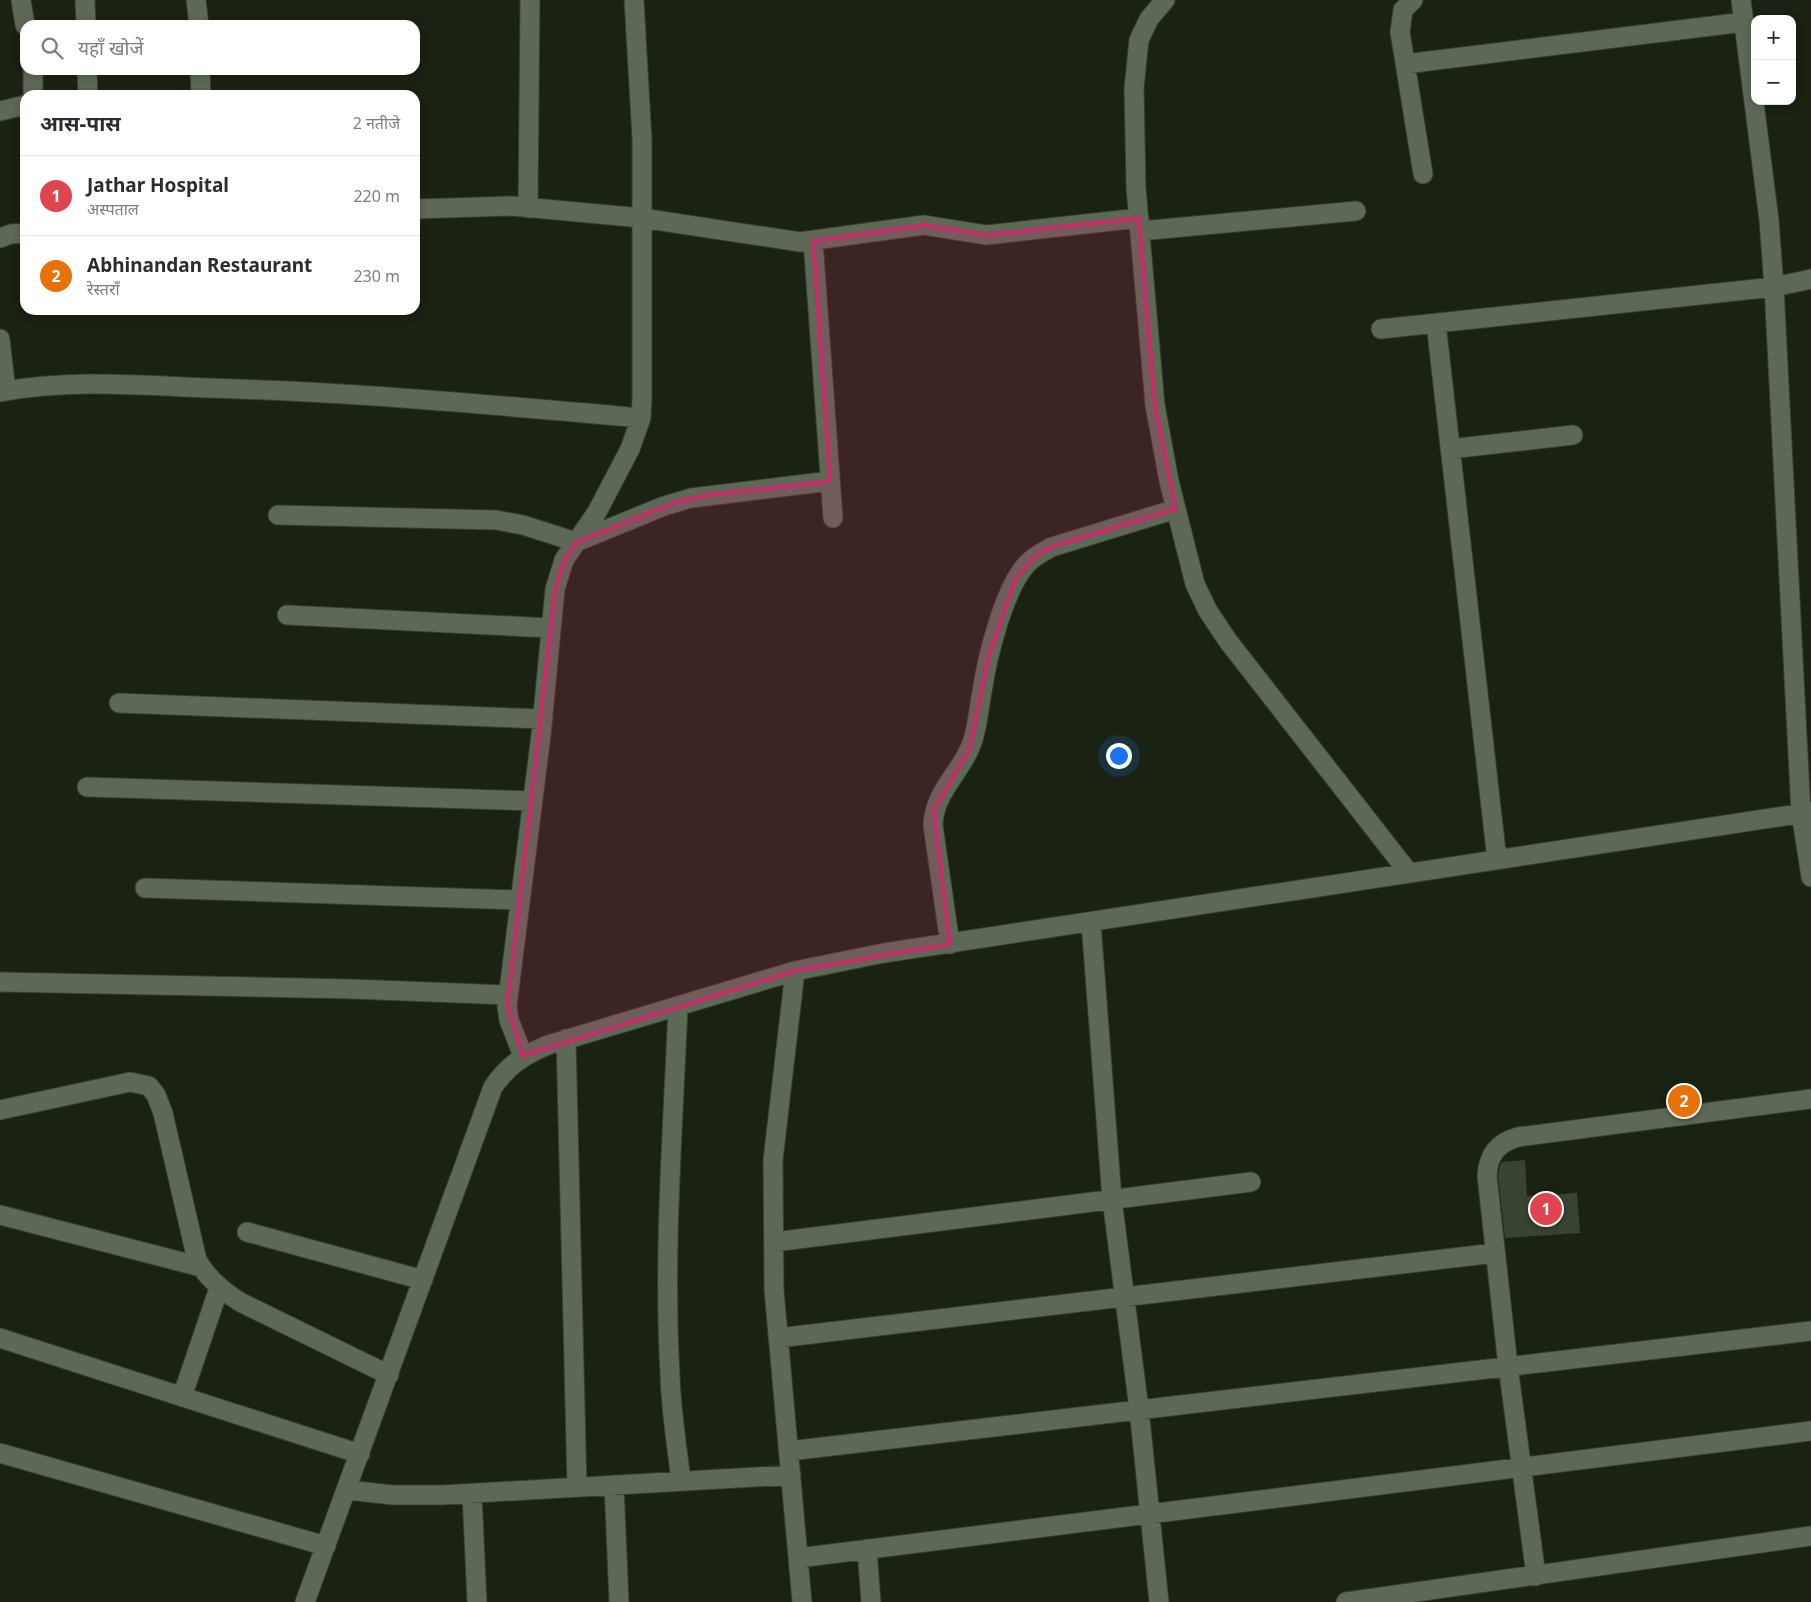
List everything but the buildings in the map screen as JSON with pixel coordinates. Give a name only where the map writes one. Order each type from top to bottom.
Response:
[{"type":"street","points":[[21,0],[24,20]]},
{"type":"street","points":[[85,0],[86,20]]},
{"type":"street","points":[[196,0],[198,20]]},
{"type":"street","points":[[528,208],[530,0]]},
{"type":"street","points":[[522,1056],[509,1020],[508,994],[543,719],[558,573],[576,542],[597,512],[616,478],[630,449],[641,418],[642,139],[634,0]]},
{"type":"street","points":[[1165,0],[1149,19],[1139,40],[1137,56],[1134,88],[1140,224],[1155,405],[1176,509],[1195,584],[1208,611],[1228,641],[1410,873]]},
{"type":"street","points":[[1414,0],[1403,10],[1400,32],[1423,174]]},
{"type":"street","points":[[1741,0],[1769,220],[1811,877]]},
{"type":"street","points":[[1405,64],[1744,22]]},
{"type":"street","points":[[32,75],[33,90]]},
{"type":"street","points":[[87,75],[88,90]]},
{"type":"street","points":[[200,75],[201,90]]},
{"type":"street","points":[[0,111],[20,106]]},
{"type":"street","points":[[420,209],[502,206],[528,208],[642,218],[788,241],[813,241],[924,225],[986,235],[1356,211]]},
{"type":"street","points":[[0,238],[20,233]]},
{"type":"street","points":[[813,241],[833,518]]},
{"type":"street","points":[[1381,329],[1774,287],[1811,279]]},
{"type":"street","points":[[1436,323],[1498,860]]},
{"type":"street","points":[[0,339],[3,392],[90,384],[236,388],[447,400],[641,418]]},
{"type":"street","points":[[1450,449],[1573,435]]},
{"type":"street","points":[[278,515],[496,520],[523,525],[576,542],[664,506],[691,498],[830,481]]},
{"type":"street","points":[[950,944],[933,826],[934,811],[938,799],[970,748],[975,733],[989,656],[1016,578],[1037,555],[1052,548],[1176,509]]},
{"type":"street","points":[[287,615],[551,628]]},
{"type":"street","points":[[119,703],[543,719]]},
{"type":"street","points":[[87,787],[533,800]]},
{"type":"street","points":[[306,1602],[493,1087],[504,1071],[522,1056],[566,1039],[795,971],[884,954],[1806,813]]},
{"type":"street","points":[[145,888],[520,900]]},
{"type":"street","points":[[1091,922],[1112,1199],[1139,1409],[1159,1602]]},
{"type":"street","points":[[795,971],[774,1153],[774,1290],[802,1602]]},
{"type":"street","points":[[0,982],[508,994]]},
{"type":"street","points":[[678,1006],[670,1183],[668,1338],[671,1396],[681,1481]]},
{"type":"street","points":[[566,1039],[577,1487]]},
{"type":"street","points":[[0,1110],[130,1082],[149,1086],[156,1095],[163,1113],[197,1260],[201,1267],[219,1288],[240,1302],[389,1375]]},
{"type":"street","points":[[1536,1576],[1495,1253],[1487,1166],[1495,1149],[1508,1140],[1811,1099]]},
{"type":"street","points":[[774,1242],[1250,1182]]},
{"type":"street","points":[[0,1216],[201,1267]]},
{"type":"street","points":[[247,1232],[423,1280]]},
{"type":"street","points":[[778,1338],[1495,1253]]},
{"type":"street","points":[[182,1397],[219,1288]]},
{"type":"street","points":[[789,1451],[1811,1331]]},
{"type":"street","points":[[0,1338],[360,1454]]},
{"type":"street","points":[[798,1558],[1811,1431]]},
{"type":"street","points":[[0,1453],[326,1546]]},
{"type":"street","points":[[347,1490],[415,1496],[791,1475]]},
{"type":"street","points":[[614,1485],[619,1602]]},
{"type":"street","points":[[472,1494],[477,1602]]},
{"type":"street","points":[[1346,1602],[1404,1598],[1536,1576],[1811,1536]]},
{"type":"street","points":[[866,1549],[871,1602]]},
{"type":"highlighted area","points":[[1139,218],[1155,405],[1176,509],[1052,547],[1037,555],[1016,578],[989,656],[970,748],[934,811],[950,944],[795,971],[523,1056],[507,1006],[555,589],[564,560],[576,542],[676,502],[707,495],[830,481],[813,241],[924,225],[986,235]]},
{"type":"place","name":"Abhinandan Restaurant","points":[[1684,1101]]},
{"type":"place","name":"Jathar Hospital","points":[[1546,1209]]}]
